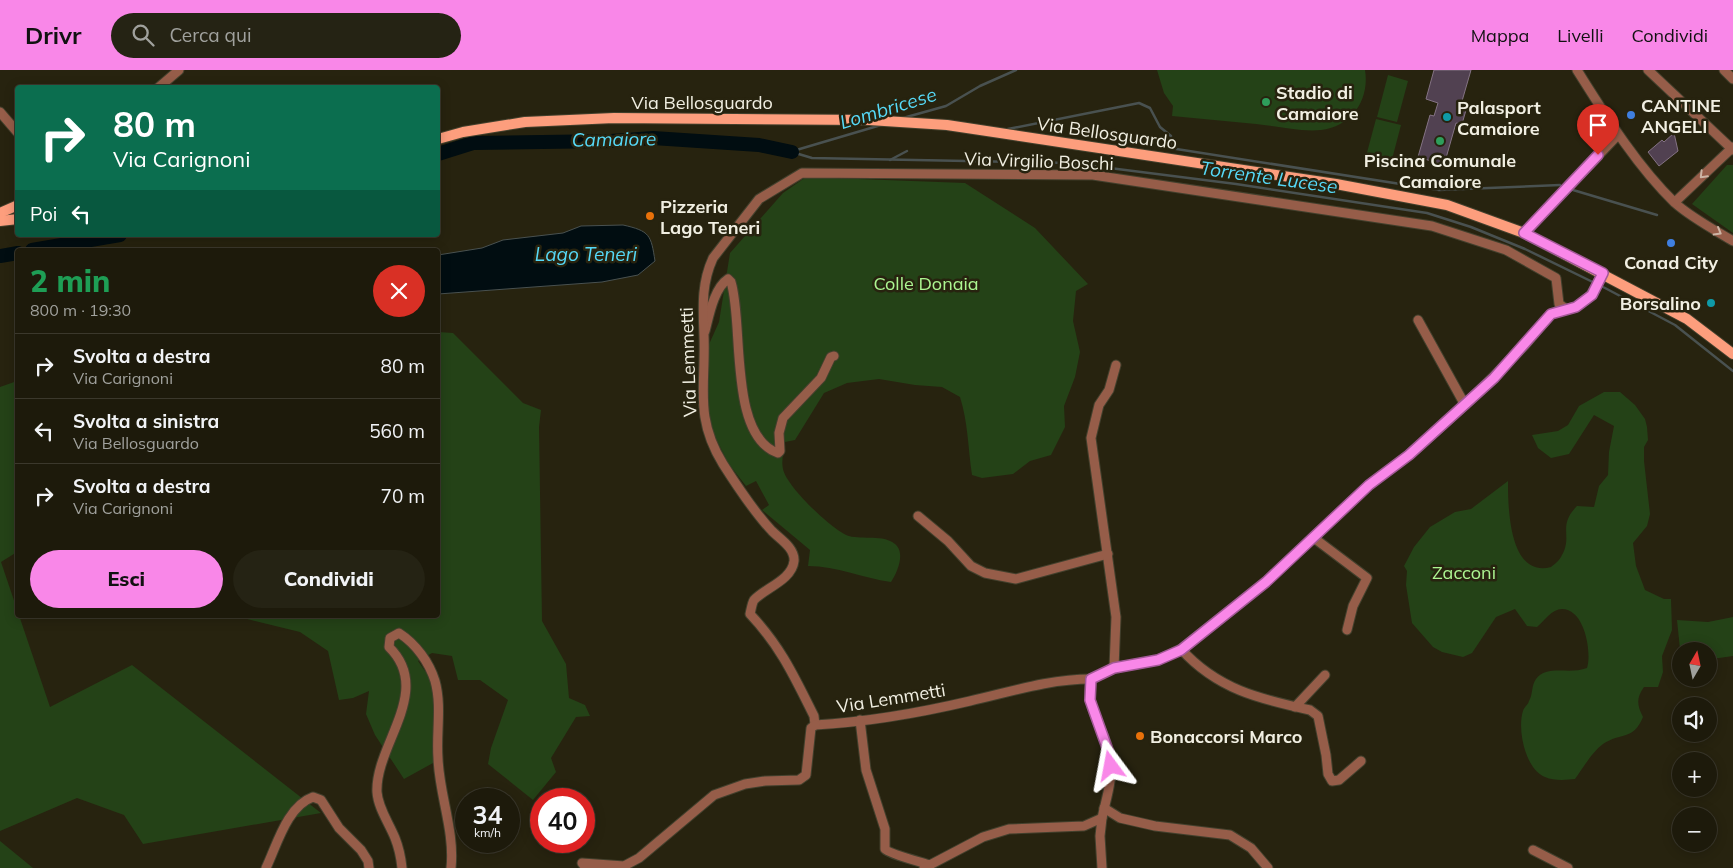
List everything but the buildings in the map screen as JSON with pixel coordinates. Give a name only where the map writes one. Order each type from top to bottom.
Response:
[{"type":"main road","name":"Via Bellosguardo","points":[[440,138],[463,132],[525,122],[614,118],[907,122],[947,126],[1150,156],[1410,197],[1447,205],[1524,233],[1687,319],[1733,354]]},
{"type":"main road","points":[[0,213],[15,206]]},
{"type":"main road","points":[[0,221],[15,219]]},
{"type":"street","points":[[162,85],[179,70]]},
{"type":"street","points":[[1577,70],[1618,135],[1675,202],[1707,226],[1733,241]]},
{"type":"street","points":[[1648,70],[1732,148],[1675,202]]},
{"type":"street","points":[[1724,70],[1733,79]]},
{"type":"street","points":[[0,112],[15,130]]},
{"type":"street","points":[[1524,233],[1618,135]]},
{"type":"street","name":"Via Virgilio Boschi","points":[[802,172],[1093,175],[1398,220],[1449,230],[1506,250],[1556,278],[1560,304],[1566,309]]},
{"type":"street","name":"Via Lemmetti","points":[[802,172],[759,199],[713,258],[703,292],[702,401],[705,424],[722,462],[769,527],[787,544],[794,561],[787,574],[753,601],[750,614],[769,634],[786,658],[814,716],[815,725],[860,720],[970,702],[1062,680],[1091,679]]},
{"type":"street","points":[[1102,868],[1100,836],[1107,800],[1110,756],[1090,700],[1091,679],[1114,668],[1158,660],[1181,650],[1266,582],[1369,485],[1409,455],[1500,372],[1551,314],[1576,307],[1592,295],[1603,273]]},
{"type":"street","points":[[704,336],[714,299],[724,282],[728,280],[732,282],[737,310],[742,395],[754,430],[766,445],[778,453],[780,451],[780,424],[783,418],[821,378],[834,356]]},
{"type":"street","points":[[1418,320],[1465,404]]},
{"type":"street","points":[[1114,668],[1116,617],[1091,438],[1099,405],[1109,390],[1116,365]]},
{"type":"street","points":[[918,516],[948,541],[972,566],[1005,578],[1016,579],[1108,554]]},
{"type":"street","points":[[1314,538],[1367,578],[1353,606],[1346,630]]},
{"type":"street","points":[[402,868],[395,838],[377,794],[377,781],[400,721],[404,703],[405,679],[403,669],[395,653],[389,647],[390,638],[399,633],[412,642],[429,666],[435,683],[438,715],[438,758],[450,842],[451,868]]},
{"type":"street","points":[[1181,650],[1197,667],[1243,693],[1310,710],[1318,716],[1328,774],[1332,781],[1340,780],[1361,761]]},
{"type":"street","points":[[1295,707],[1325,674]]},
{"type":"street","points":[[860,720],[866,770],[885,829],[885,849],[888,853],[910,857],[927,867],[983,837],[1009,829],[1084,826],[1103,813]]},
{"type":"street","points":[[586,868],[582,863],[624,866],[639,858],[714,795],[745,784],[799,780],[806,775],[811,728],[815,725]]},
{"type":"street","points":[[266,868],[294,810],[305,799],[313,797],[321,800],[339,828],[362,850],[368,861],[369,868]]},
{"type":"street","points":[[1103,813],[1155,826],[1230,835],[1241,840],[1251,848],[1268,868]]},
{"type":"street","points":[[1534,850],[1568,868]]},
{"type":"green space","name":"Stadio di Camaiore","points":[[1157,70],[1365,70],[1366,81],[1361,101],[1349,118],[1332,128],[1305,130],[1172,116],[1173,106],[1164,93]]},
{"type":"green space","points":[[1388,75],[1408,81],[1397,122],[1377,117]]},
{"type":"green space","points":[[1376,119],[1401,125],[1390,167],[1365,160]]},
{"type":"green space","points":[[1727,165],[1733,165],[1733,233],[1692,204]]},
{"type":"green space","name":"Colle Donaia","points":[[806,177],[965,183],[1035,228],[1088,284],[1076,291],[1073,321],[1080,352],[1075,377],[1064,406],[1065,427],[1051,455],[1030,461],[1013,474],[982,478],[972,475],[963,406],[960,397],[942,387],[879,379],[847,383],[824,393],[795,440],[785,442],[782,463],[786,477],[811,507],[832,526],[849,536],[885,539],[895,544],[900,552],[900,558],[896,574],[891,582],[829,568],[808,566],[810,550],[762,510],[769,505],[756,481],[746,486],[728,463],[711,428],[707,401],[706,351],[719,322],[730,253],[783,193]]},
{"type":"green space","points":[[440,332],[453,333],[523,403],[541,410],[539,427],[542,621],[566,664],[569,698],[585,705],[590,716],[576,717],[551,758],[556,772],[543,788],[530,788],[530,798],[488,764],[491,748],[508,700],[480,680],[458,680],[452,656],[432,653],[418,661],[434,684],[433,763],[404,779],[375,735],[366,714],[369,691],[353,698],[339,700],[328,651],[300,632],[243,618],[440,618]]},
{"type":"green space","points":[[15,382],[15,553],[1,562],[15,603],[15,618],[20,618],[50,707],[132,665],[321,813],[143,844],[124,815],[77,798],[0,831],[0,387]]},
{"type":"green space","name":"Zacconi","points":[[1604,392],[1620,392],[1635,405],[1645,419],[1648,440],[1644,447],[1644,461],[1650,514],[1647,526],[1633,543],[1636,566],[1645,590],[1664,599],[1671,599],[1672,630],[1662,656],[1663,672],[1658,687],[1644,687],[1640,695],[1639,705],[1643,717],[1639,725],[1631,733],[1609,740],[1599,747],[1575,779],[1556,780],[1538,773],[1532,766],[1524,748],[1521,719],[1530,699],[1534,682],[1541,675],[1552,671],[1573,671],[1587,668],[1588,652],[1585,633],[1576,616],[1570,611],[1562,609],[1552,613],[1537,627],[1527,626],[1515,609],[1496,617],[1472,653],[1463,657],[1442,652],[1433,647],[1412,623],[1406,585],[1407,571],[1404,566],[1414,547],[1430,527],[1455,512],[1471,509],[1508,481],[1511,523],[1519,552],[1527,562],[1537,568],[1551,567],[1556,563],[1565,548],[1566,525],[1571,513],[1577,506],[1594,507],[1599,486],[1608,475],[1609,452],[1614,426],[1594,415],[1569,454],[1551,458],[1538,448],[1532,435],[1558,431],[1568,425],[1579,406]]},
{"type":"green space","points":[[1733,617],[1733,656],[1718,658],[1718,642],[1679,642],[1677,620],[1708,622]]},
{"type":"green space","points":[[0,841],[33,868],[0,868]]},
{"type":"water","name":"Lago Teneri","points":[[623,225],[644,232],[652,245],[655,261],[638,275],[602,282],[440,294],[440,255],[482,248],[503,240],[563,233],[581,226]]},
{"type":"waterway","name":"Lombricese","points":[[903,118],[946,106],[980,86],[1016,70]]},
{"type":"waterway","points":[[1008,129],[1139,103],[1150,108],[1160,127],[1171,136],[1170,148],[1439,190],[1560,185]]},
{"type":"waterway","name":"Lombricese","points":[[793,151],[881,125]]},
{"type":"waterway","name":"Camaiore","points":[[440,153],[473,143],[611,141],[653,138],[759,145],[792,152]]},
{"type":"waterway","points":[[890,160],[907,151]]},
{"type":"waterway","name":"Torrente Lucese","points":[[792,152],[812,158],[1070,163],[1236,184],[1427,213],[1471,227],[1525,249],[1605,288],[1675,325],[1733,371]]},
{"type":"waterway","points":[[1573,190],[1657,215]]},
{"type":"waterway","name":"Camaiore","points":[[44,248],[108,237]]},
{"type":"waterway","name":"Camaiore","points":[[0,256],[15,254]]},
{"type":"place","name":"Stadio di Camaiore","points":[[1266,102]]},
{"type":"place","name":"CANTINE ANGELI","points":[[1631,115]]},
{"type":"place","name":"Palasport Camaiore","points":[[1447,117]]},
{"type":"place","name":"Piscina Comunale Camaiore","points":[[1440,141]]},
{"type":"place","name":"Pizzeria Lago Teneri","points":[[650,216]]},
{"type":"place","name":"Conad City","points":[[1671,243]]},
{"type":"place","name":"Borsalino","points":[[1711,303]]},
{"type":"place","name":"Bonaccorsi Marco","points":[[1140,736]]},
{"type":"route","points":[[1111,766],[1110,756],[1102,732],[1093,714],[1088,689],[1091,679],[1114,668],[1158,660],[1181,650],[1217,619],[1266,582],[1314,538],[1331,519],[1369,485],[1409,455],[1494,378],[1551,314],[1576,307],[1592,295],[1603,273],[1524,233],[1598,155]]}]
